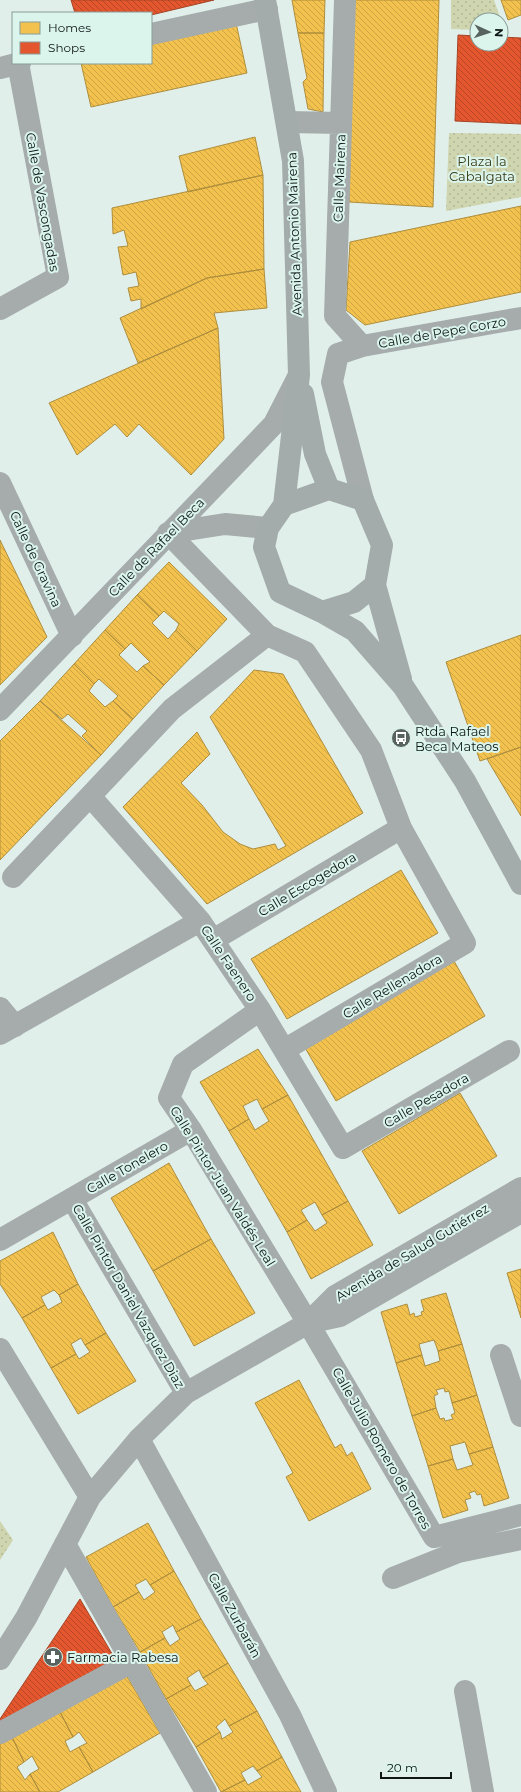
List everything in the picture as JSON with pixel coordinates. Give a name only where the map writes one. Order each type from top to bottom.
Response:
[{"type":"main road","name":"Avenida Antonio Mairena","points":[[266,4],[293,161],[299,375]]},
{"type":"main road","points":[[299,375],[315,454],[329,489]]},
{"type":"main road","points":[[299,375],[284,505],[268,528],[264,547],[280,592],[322,612],[355,631],[403,686],[465,781],[521,884]]},
{"type":"main road","points":[[284,505],[329,489],[363,500],[382,545],[375,585],[384,623],[403,686]]},
{"type":"main road","points":[[322,612],[354,602],[375,585]]},
{"type":"street","name":"Calle Mairena","points":[[345,0],[334,316],[362,346]]},
{"type":"street","points":[[152,34],[266,4]]},
{"type":"street","points":[[0,68],[15,64]]},
{"type":"street","name":"Calle de Vascongadas","points":[[0,309],[58,277],[19,64]]},
{"type":"street","points":[[287,122],[341,123]]},
{"type":"street","name":"Calle de Pepe Corzo","points":[[363,500],[332,382],[338,354],[362,346],[521,318]]},
{"type":"street","name":"Calle de Rafael Beca","points":[[0,710],[274,424],[299,375]]},
{"type":"street","name":"Calle de Gravina","points":[[0,483],[72,636]]},
{"type":"street","points":[[168,533],[225,524],[268,528]]},
{"type":"street","points":[[168,533],[267,635],[305,652],[371,750],[401,828]]},
{"type":"street","points":[[13,877],[172,709],[267,635]]},
{"type":"street","name":"Calle Faenero","points":[[90,796],[200,921],[260,1010],[343,1148]]},
{"type":"street","name":"Calle Escogedora","points":[[213,940],[401,828]]},
{"type":"street","name":"Calle Rellenadora","points":[[284,1050],[466,943],[401,828]]},
{"type":"street","points":[[0,1008],[7,1030],[200,921]]},
{"type":"street","name":"Calle Pintor Juan Valdés Leal","points":[[260,1010],[183,1064],[169,1098],[191,1130],[308,1323]]},
{"type":"street","name":"Calle Pesadora","points":[[343,1148],[509,1051]]},
{"type":"street","name":"Calle Tonelero","points":[[0,1240],[191,1130]]},
{"type":"street","name":"Avenida de Salud Gutiérrez","points":[[0,1659],[26,1618],[90,1497],[139,1439],[186,1393],[308,1323],[335,1296],[521,1188]]},
{"type":"street","name":"Calle Pintor Daniel Vazquez Diaz","points":[[72,1199],[186,1393]]},
{"type":"street","name":"Avenida de Salud Gutiérrez","points":[[308,1323],[340,1316],[521,1212]]},
{"type":"street","name":"Calle Julio Romero de Torres","points":[[308,1323],[434,1537],[521,1514]]},
{"type":"street","points":[[0,1349],[6,1374],[90,1497]]},
{"type":"street","points":[[501,1355],[521,1416]]},
{"type":"street","name":"Calle Zurbarán","points":[[139,1439],[290,1715],[326,1792]]},
{"type":"street","points":[[393,1578],[458,1552],[521,1539]]},
{"type":"street","points":[[65,1544],[206,1792]]},
{"type":"street","points":[[0,1734],[132,1662]]},
{"type":"street","points":[[465,1691],[483,1792]]},
{"type":"green space","points":[[451,0],[494,0],[498,12],[469,12],[469,30],[451,29]]},
{"type":"green space","name":"Plaza la Cabalgata","points":[[449,133],[521,134],[521,197],[446,211]]},
{"type":"green space","points":[[0,1521],[13,1540],[0,1560]]},
{"type":"building: Homes","points":[[292,0],[325,0],[324,33],[298,33]]},
{"type":"building: Homes","points":[[354,0],[439,0],[433,207],[349,202]]},
{"type":"building: Homes","points":[[501,0],[521,0],[521,15],[509,20],[509,12],[505,12]]},
{"type":"building: Homes","points":[[236,23],[247,73],[91,107],[81,64],[152,64],[152,42]]},
{"type":"building: Homes","points":[[298,33],[324,33],[323,112],[308,109],[303,82],[307,78]]},
{"type":"building: Homes","points":[[255,137],[263,175],[188,192],[179,156]]},
{"type":"building: Homes","points":[[263,175],[264,269],[207,278],[141,309],[141,299],[131,301],[128,288],[139,286],[136,272],[123,275],[118,247],[128,246],[124,230],[113,234],[112,208]]},
{"type":"building: Homes","points":[[521,206],[521,292],[365,325],[346,310],[350,242]]},
{"type":"building: Homes","points":[[264,269],[267,308],[214,313],[218,328],[138,363],[120,318],[207,278]]},
{"type":"building: Homes","points":[[218,328],[224,439],[191,475],[139,424],[127,437],[115,424],[77,455],[49,403]]},
{"type":"building: Homes","points":[[0,540],[47,637],[0,685]]},
{"type":"building: Homes","points":[[169,562],[227,619],[197,651],[176,630],[179,624],[164,611],[159,616],[137,595]]},
{"type":"building: Homes","points":[[137,595],[159,616],[152,623],[168,639],[176,630],[197,651],[164,685],[143,666],[150,662],[131,643],[125,649],[105,630]]},
{"type":"building: Homes","points":[[105,630],[125,649],[119,655],[137,672],[143,666],[164,685],[133,719],[113,701],[118,696],[99,679],[94,684],[74,664]]},
{"type":"building: Homes","points":[[521,635],[521,747],[480,761],[446,662]]},
{"type":"building: Homes","points":[[74,664],[94,684],[89,691],[105,707],[113,701],[133,719],[101,755],[82,736],[87,731],[68,714],[62,719],[40,701]]},
{"type":"building: Homes","points":[[254,670],[283,674],[363,813],[207,904],[123,807],[197,732],[210,754],[181,783],[202,805],[223,832],[240,844],[253,849],[275,844],[278,850],[286,846],[210,717]]},
{"type":"building: Homes","points":[[40,701],[101,755],[0,860],[0,741]]},
{"type":"building: Homes","points":[[521,747],[521,816],[487,759]]},
{"type":"building: Homes","points":[[401,870],[438,933],[287,1019],[251,959]]},
{"type":"building: Homes","points":[[454,961],[485,1016],[336,1101],[304,1046]]},
{"type":"building: Homes","points":[[258,1049],[288,1095],[262,1109],[257,1099],[243,1106],[249,1119],[229,1131],[200,1082]]},
{"type":"building: Homes","points":[[460,1093],[497,1156],[399,1214],[362,1151]]},
{"type":"building: Homes","points":[[288,1095],[348,1201],[322,1215],[315,1202],[301,1210],[307,1220],[287,1232],[229,1131],[249,1119],[255,1130],[269,1121],[262,1109]]},
{"type":"building: Homes","points":[[169,1163],[211,1239],[153,1271],[111,1198]]},
{"type":"building: Homes","points":[[348,1201],[373,1245],[311,1279],[287,1232],[307,1220],[315,1231],[327,1223],[322,1215]]},
{"type":"building: Homes","points":[[53,1232],[78,1284],[59,1295],[54,1290],[41,1297],[45,1305],[22,1318],[0,1284],[0,1261]]},
{"type":"building: Homes","points":[[211,1239],[255,1313],[194,1346],[153,1271]]},
{"type":"building: Homes","points":[[521,1269],[521,1318],[507,1273]]},
{"type":"building: Homes","points":[[78,1284],[106,1333],[85,1345],[81,1338],[71,1344],[76,1354],[51,1368],[22,1318],[45,1305],[48,1310],[62,1302],[59,1295]]},
{"type":"building: Homes","points":[[446,1293],[462,1344],[438,1351],[434,1340],[419,1344],[422,1355],[396,1363],[381,1312],[407,1304],[410,1315],[414,1313],[415,1317],[422,1315],[421,1312],[424,1311],[421,1300]]},
{"type":"building: Homes","points":[[106,1333],[136,1381],[78,1414],[51,1368],[76,1354],[79,1359],[90,1352],[85,1345]]},
{"type":"building: Homes","points":[[462,1344],[477,1395],[452,1403],[449,1391],[445,1392],[444,1388],[436,1390],[438,1394],[434,1396],[436,1408],[412,1416],[396,1363],[422,1355],[425,1366],[440,1361],[438,1351]]},
{"type":"building: Homes","points":[[299,1380],[335,1448],[341,1444],[347,1456],[352,1452],[371,1489],[309,1521],[286,1477],[293,1473],[255,1403]]},
{"type":"building: Homes","points":[[477,1395],[493,1447],[469,1454],[465,1442],[450,1446],[453,1459],[428,1466],[412,1416],[436,1408],[440,1419],[444,1418],[445,1421],[453,1419],[451,1415],[455,1413],[452,1403]]},
{"type":"building: Homes","points":[[493,1447],[509,1498],[484,1506],[481,1494],[477,1495],[475,1491],[469,1493],[471,1498],[465,1500],[468,1510],[443,1518],[428,1466],[453,1459],[457,1470],[473,1465],[469,1454]]},
{"type":"building: Homes","points":[[148,1523],[174,1571],[150,1585],[146,1579],[135,1585],[139,1592],[113,1607],[86,1557]]},
{"type":"building: Homes","points":[[174,1571],[201,1619],[176,1632],[173,1625],[162,1632],[165,1638],[140,1652],[113,1607],[139,1592],[144,1600],[155,1592],[150,1585]]},
{"type":"building: Homes","points":[[201,1619],[228,1663],[203,1678],[199,1670],[187,1678],[191,1685],[166,1699],[140,1652],[165,1638],[170,1646],[180,1639],[176,1632]]},
{"type":"building: Homes","points":[[228,1663],[257,1711],[229,1726],[225,1719],[216,1727],[220,1732],[196,1747],[166,1699],[191,1685],[195,1691],[208,1684],[203,1678]]},
{"type":"building: Homes","points":[[125,1673],[160,1733],[93,1772],[79,1747],[87,1743],[79,1732],[73,1737],[60,1712]]},
{"type":"building: Homes","points":[[257,1711],[282,1757],[257,1771],[253,1766],[241,1773],[245,1780],[221,1792],[196,1747],[220,1732],[222,1739],[233,1732],[229,1726]]},
{"type":"building: Homes","points":[[60,1712],[73,1737],[65,1741],[70,1752],[79,1747],[93,1772],[58,1792],[40,1792],[30,1774],[39,1769],[32,1756],[24,1762],[12,1737]]},
{"type":"building: Homes","points":[[12,1737],[24,1762],[17,1767],[25,1780],[30,1774],[40,1792],[0,1792],[0,1744]]},
{"type":"building: Homes","points":[[282,1757],[301,1792],[221,1792],[245,1780],[248,1785],[262,1777],[257,1771]]},
{"type":"building: Shops","points":[[71,0],[214,0],[152,15],[152,12],[75,12]]},
{"type":"building: Shops","points":[[458,35],[469,36],[469,52],[509,52],[509,37],[521,38],[521,124],[455,121]]},
{"type":"building: Shops","points":[[80,1599],[118,1664],[0,1726],[0,1719]]},
{"type":"place","name":"Rtda Rafael Beca Mateos","points":[[401,738]]},
{"type":"place","name":"Farmacia Rabesa","points":[[53,1657]]}]
